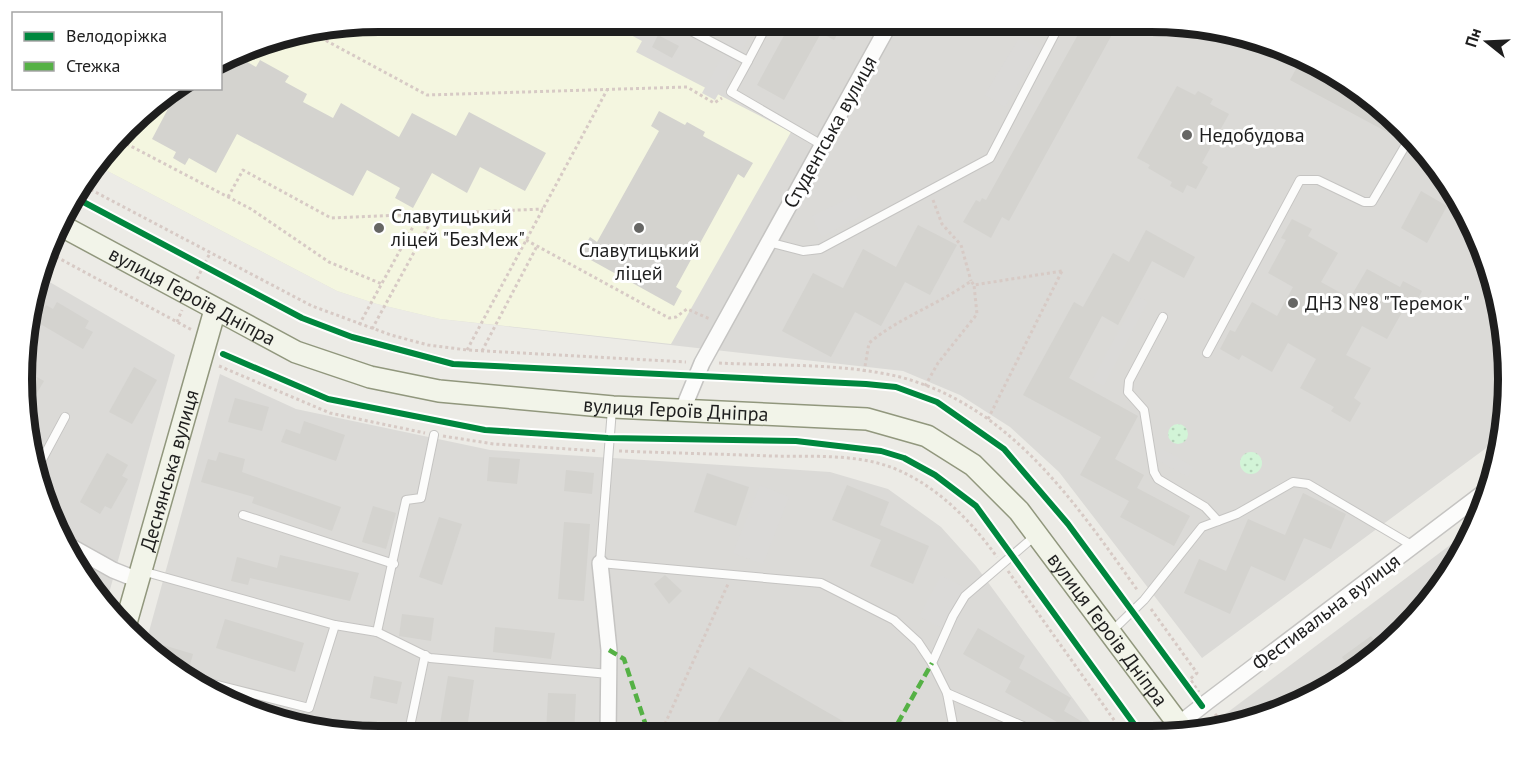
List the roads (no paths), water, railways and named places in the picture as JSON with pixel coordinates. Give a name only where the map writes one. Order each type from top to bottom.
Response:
[{"type":"street","name":"Студентська вулиця","points":[[683,409],[702,363],[885,32]]},
{"type":"street","name":"вулиця Героїв Дніпра","points":[[66,228],[215,310],[309,358],[370,377],[440,391],[613,407],[867,419],[916,432],[954,451],[973,465],[1004,495],[1037,534],[1111,632],[1175,726]]},
{"type":"street","name":"Деснянська вулиця","points":[[127,618],[215,310]]},
{"type":"street","name":"Фестивальна вулиця","points":[[1185,725],[1202,706],[1476,498]]},
{"type":"street","points":[[76,549],[113,570],[139,576]]},
{"type":"street","points":[[600,564],[609,674],[608,726]]},
{"type":"lane","points":[[693,32],[748,61]]},
{"type":"lane","points":[[763,32],[730,92],[822,145]]},
{"type":"lane","points":[[768,242],[803,251],[820,249],[990,158],[1056,32]]},
{"type":"lane","points":[[1207,353],[1300,180],[1318,180],[1364,202],[1372,202],[1406,144]]},
{"type":"lane","points":[[1163,317],[1129,381],[1128,392],[1144,410],[1154,472],[1158,479],[1205,507],[1218,521]]},
{"type":"lane","points":[[613,407],[607,451],[600,564],[811,581],[832,587],[904,627],[932,663],[947,693],[953,726]]},
{"type":"lane","points":[[41,461],[65,417]]},
{"type":"lane","points":[[377,632],[394,564],[406,500],[421,498],[434,435]]},
{"type":"lane","points":[[1111,632],[1144,600],[1198,531],[1237,514],[1288,483],[1298,481],[1337,500],[1413,546]]},
{"type":"lane","points":[[243,515],[394,564]]},
{"type":"lane","points":[[932,663],[959,605],[1002,563],[1037,534]]},
{"type":"lane","points":[[139,576],[335,625],[377,632],[425,655],[609,674]]},
{"type":"lane","points":[[212,684],[309,708],[335,625]]},
{"type":"lane","points":[[410,726],[425,655]]},
{"type":"lane","points":[[947,693],[1023,726]]},
{"type":"place","name":"Недобудова","points":[[1187,135]]},
{"type":"place","name":"Славутицький ліцей \"БезМеж\"","points":[[379,228]]},
{"type":"place","name":"Славутицький ліцей","points":[[639,228]]},
{"type":"place","name":"ДНЗ №8 \"Теремок\"","points":[[1293,303]]}]
